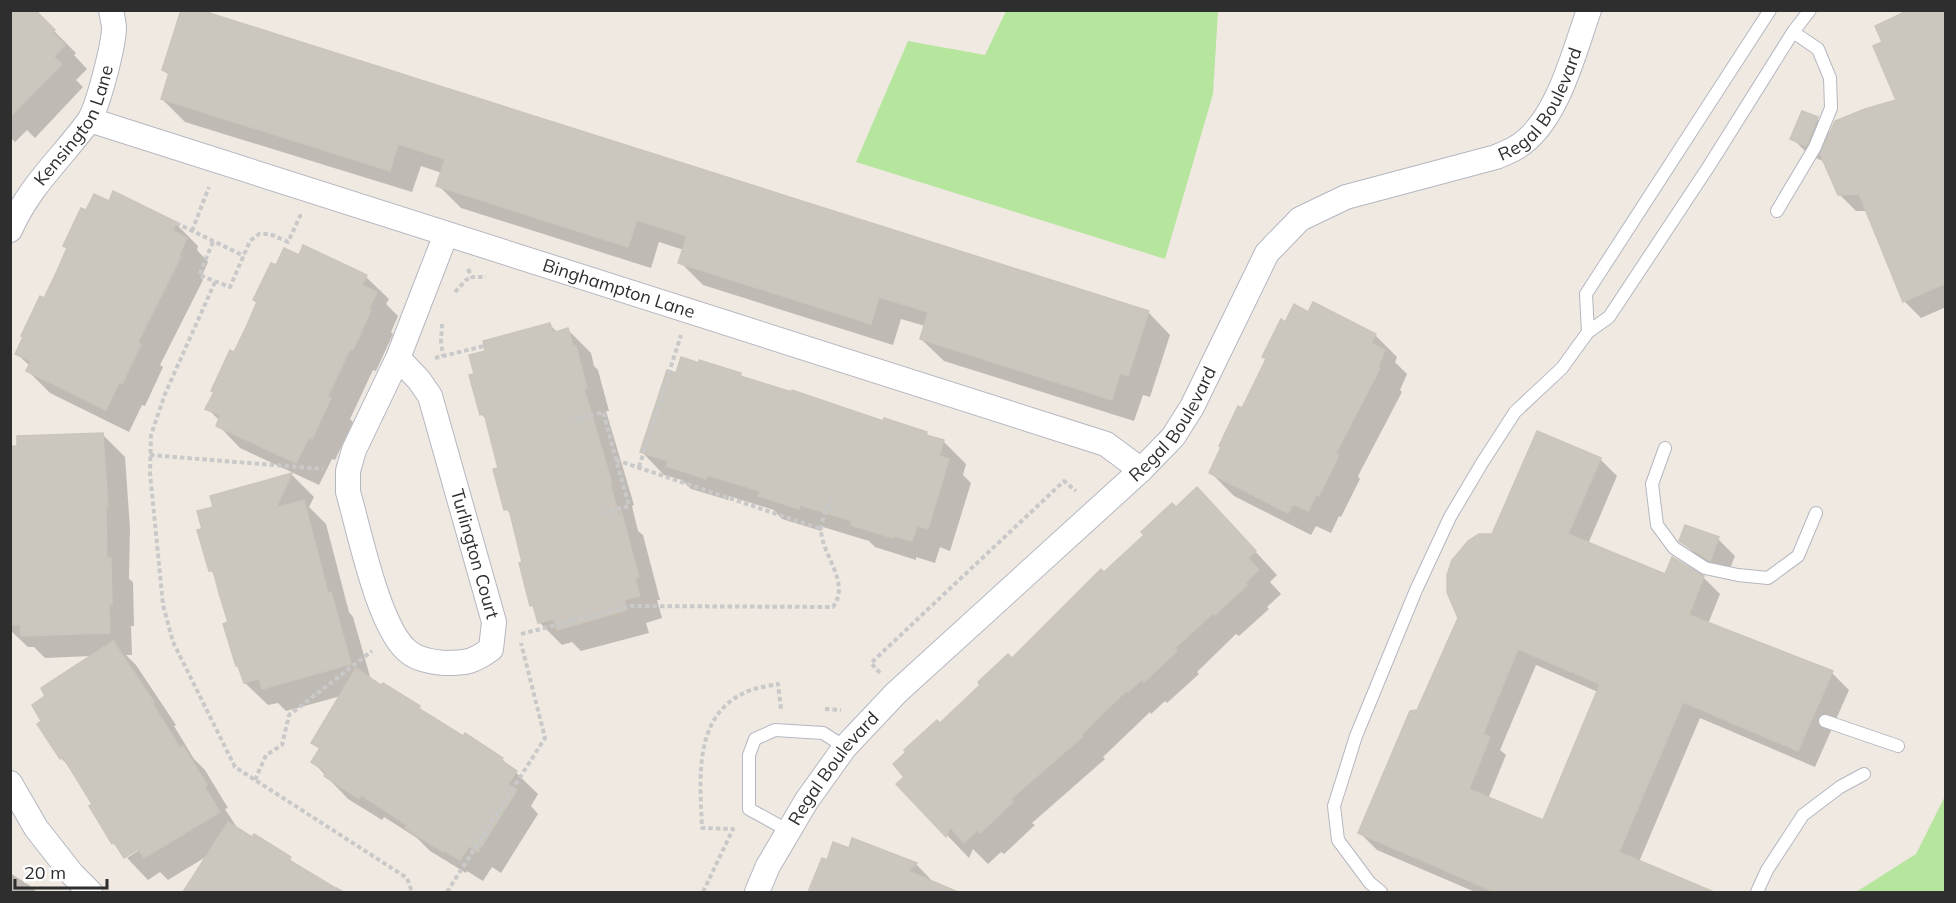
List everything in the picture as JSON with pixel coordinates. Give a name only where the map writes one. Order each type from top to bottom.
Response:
[{"type":"street","name":"Kensington Lane","points":[[10,230],[16,201],[90,120],[109,62],[114,28],[111,10]]},
{"type":"street","name":"Regal Boulevard","points":[[757,892],[768,866],[807,800],[845,747],[896,693],[1141,470],[1173,437],[1192,407],[1267,254],[1300,219],[1346,197],[1496,157],[1518,147],[1535,132],[1549,112],[1563,83],[1589,10]]},
{"type":"street","name":"Binghampton Lane","points":[[90,120],[1106,444],[1141,470]]},
{"type":"street","name":"Turlington Court","points":[[402,362],[430,396],[494,622],[491,649],[475,661],[432,662],[409,653],[393,635],[382,612],[348,492],[348,471],[354,450],[402,362],[446,234]]},
{"type":"street","points":[[10,783],[36,828],[72,874],[90,892]]},
{"type":"lane","points":[[1588,332],[1586,294],[1770,10]]},
{"type":"lane","points":[[1381,892],[1370,883],[1338,840],[1334,806],[1356,736],[1416,590],[1450,517],[1515,412],[1562,368],[1588,332],[1609,317],[1709,166],[1793,32],[1810,10]]},
{"type":"lane","points":[[1777,211],[1815,147],[1831,108],[1830,78],[1818,49],[1793,32]]},
{"type":"lane","points":[[1665,448],[1652,484],[1657,525],[1674,548],[1705,568],[1768,578],[1798,556],[1816,513]]},
{"type":"lane","points":[[1825,721],[1898,746]]},
{"type":"lane","points":[[789,831],[749,809],[749,755],[755,738],[775,730],[823,733],[845,747]]},
{"type":"lane","points":[[1757,892],[1767,870],[1803,815],[1840,787],[1864,774]]},
{"type":"path","points":[[192,231],[209,188],[216,160]]},
{"type":"path","points":[[213,242],[199,275],[230,287],[250,242],[259,234],[270,234],[288,242],[300,216],[311,219]]},
{"type":"path","points":[[176,223],[244,256]]},
{"type":"path","points":[[451,302],[456,291],[466,279],[472,277]]},
{"type":"path","points":[[215,282],[165,394],[151,435],[150,473],[164,605],[174,642],[235,767],[407,878],[412,892]]},
{"type":"path","points":[[639,467],[689,312]]},
{"type":"path","points":[[443,357],[442,325],[447,314]]},
{"type":"path","points":[[402,362],[443,357],[484,346]]},
{"type":"path","points":[[575,420],[603,412],[629,506],[600,514]]},
{"type":"path","points":[[150,455],[348,471]]},
{"type":"path","points":[[616,460],[821,529]]},
{"type":"path","points":[[886,681],[871,663],[1064,481],[1077,492],[1090,486],[1118,490]]},
{"type":"path","points":[[447,892],[545,738],[519,635],[632,606],[833,607],[839,599],[838,579],[827,555],[821,529],[831,498]]},
{"type":"path","points":[[255,780],[266,755],[282,744],[289,715],[393,635]]},
{"type":"path","points":[[703,892],[733,829],[702,828],[700,763],[710,727],[723,706],[751,690],[778,684],[781,709],[792,709]]},
{"type":"path","points":[[824,709],[846,710]]},
{"type":"green space","points":[[1006,11],[1218,11],[1213,94],[1165,259],[856,162],[908,41],[985,55]]},
{"type":"green space","points":[[1945,796],[1945,892],[1856,892],[1916,854]]},
{"type":"building","points":[[10,10],[35,10],[55,30],[52,32],[65,45],[54,57],[62,64],[10,117]]},
{"type":"building","points":[[181,10],[200,10],[1149,311],[1128,376],[1120,373],[1112,400],[920,339],[928,312],[879,297],[871,324],[678,263],[687,236],[637,220],[628,247],[436,186],[445,159],[398,144],[390,171],[161,99],[169,73],[162,70]]},
{"type":"building","points":[[1909,10],[1946,10],[1946,283],[1903,302],[1859,194],[1838,195],[1820,154],[1835,121],[1896,100],[1873,46],[1882,42],[1875,26]]},
{"type":"building","points":[[1802,111],[1818,117],[1806,146],[1790,139]]},
{"type":"building","points":[[113,191],[176,222],[173,231],[187,238],[179,255],[181,256],[138,342],[141,344],[122,384],[119,383],[106,410],[26,371],[31,361],[15,354],[40,296],[44,298],[57,271],[67,248],[63,246],[81,208],[86,210],[94,194],[109,201]]},
{"type":"building","points":[[303,245],[367,275],[362,285],[377,292],[353,350],[350,349],[328,396],[331,398],[312,439],[309,437],[296,463],[216,426],[220,415],[205,409],[230,350],[234,352],[247,325],[257,302],[253,300],[271,263],[276,265],[284,248],[299,255]]},
{"type":"building","points":[[1313,302],[1376,334],[1371,343],[1385,350],[1378,367],[1380,368],[1336,453],[1339,455],[1319,496],[1316,495],[1308,511],[1293,504],[1288,513],[1209,473],[1238,406],[1242,408],[1266,359],[1262,357],[1281,319],[1285,322],[1294,304],[1308,312]]},
{"type":"building","points":[[550,323],[553,333],[568,328],[573,346],[576,346],[587,388],[584,389],[612,483],[610,483],[619,517],[621,511],[639,577],[635,578],[640,596],[624,600],[627,610],[557,630],[554,619],[538,623],[533,605],[530,606],[509,509],[504,510],[493,469],[498,468],[484,413],[480,415],[469,375],[474,374],[469,355],[485,351],[483,341]]},
{"type":"building","points":[[681,357],[741,373],[740,376],[792,392],[792,390],[883,421],[884,418],[944,440],[939,456],[949,459],[928,529],[917,526],[912,541],[894,536],[893,538],[851,525],[852,521],[800,505],[799,509],[758,496],[760,491],[707,475],[706,479],[666,466],[668,461],[640,452],[667,370],[676,373]]},
{"type":"building","points":[[1537,431],[1601,458],[1568,534],[1665,574],[1672,557],[1704,576],[1689,615],[1833,671],[1798,751],[1683,702],[1619,852],[1714,892],[1495,892],[1358,833],[1410,711],[1417,710],[1458,618],[1447,592],[1447,575],[1452,560],[1468,541],[1479,534],[1492,534]],"holes":[[[1518,649],[1600,684],[1543,820],[1469,789],[1490,737],[1483,734]]]},
{"type":"building","points":[[103,433],[108,506],[106,506],[107,558],[111,558],[110,633],[21,636],[20,625],[10,625],[10,446],[17,446],[17,436]]},
{"type":"building","points":[[292,473],[276,508],[304,500],[328,593],[331,592],[351,664],[262,689],[259,679],[244,683],[238,666],[236,666],[223,624],[228,622],[213,570],[209,571],[197,530],[202,529],[197,511],[213,507],[210,496]]},
{"type":"building","points":[[1197,487],[1256,551],[1248,558],[1259,570],[1245,583],[1247,585],[1215,615],[1213,613],[1175,648],[1177,651],[1144,682],[1142,679],[1128,692],[1126,691],[1082,734],[1083,736],[1011,799],[1013,802],[980,833],[978,830],[964,843],[950,827],[946,837],[896,784],[904,777],[893,764],[906,752],[904,750],[937,720],[940,723],[980,685],[978,682],[1008,654],[1012,658],[1101,569],[1104,572],[1144,535],[1141,532],[1172,503],[1176,507]]},
{"type":"building","points":[[1685,525],[1719,537],[1710,561],[1679,541]]},
{"type":"building","points":[[113,641],[154,702],[152,703],[180,748],[183,746],[207,785],[204,786],[220,812],[144,858],[138,849],[124,858],[114,842],[112,844],[89,806],[92,804],[63,757],[60,759],[37,724],[41,721],[32,705],[45,696],[41,688]]},
{"type":"building","points":[[356,668],[381,685],[383,683],[420,706],[418,708],[463,736],[465,733],[503,758],[501,760],[517,771],[508,784],[517,790],[478,852],[469,846],[460,860],[444,850],[443,852],[405,828],[407,825],[361,795],[359,799],[324,776],[326,772],[311,762],[320,748],[311,743]]},
{"type":"building","points":[[228,822],[252,837],[254,834],[291,857],[289,860],[342,892],[183,892]]},
{"type":"building","points":[[852,838],[917,863],[908,871],[958,892],[808,892],[822,858],[827,860],[833,842],[849,848]]}]
